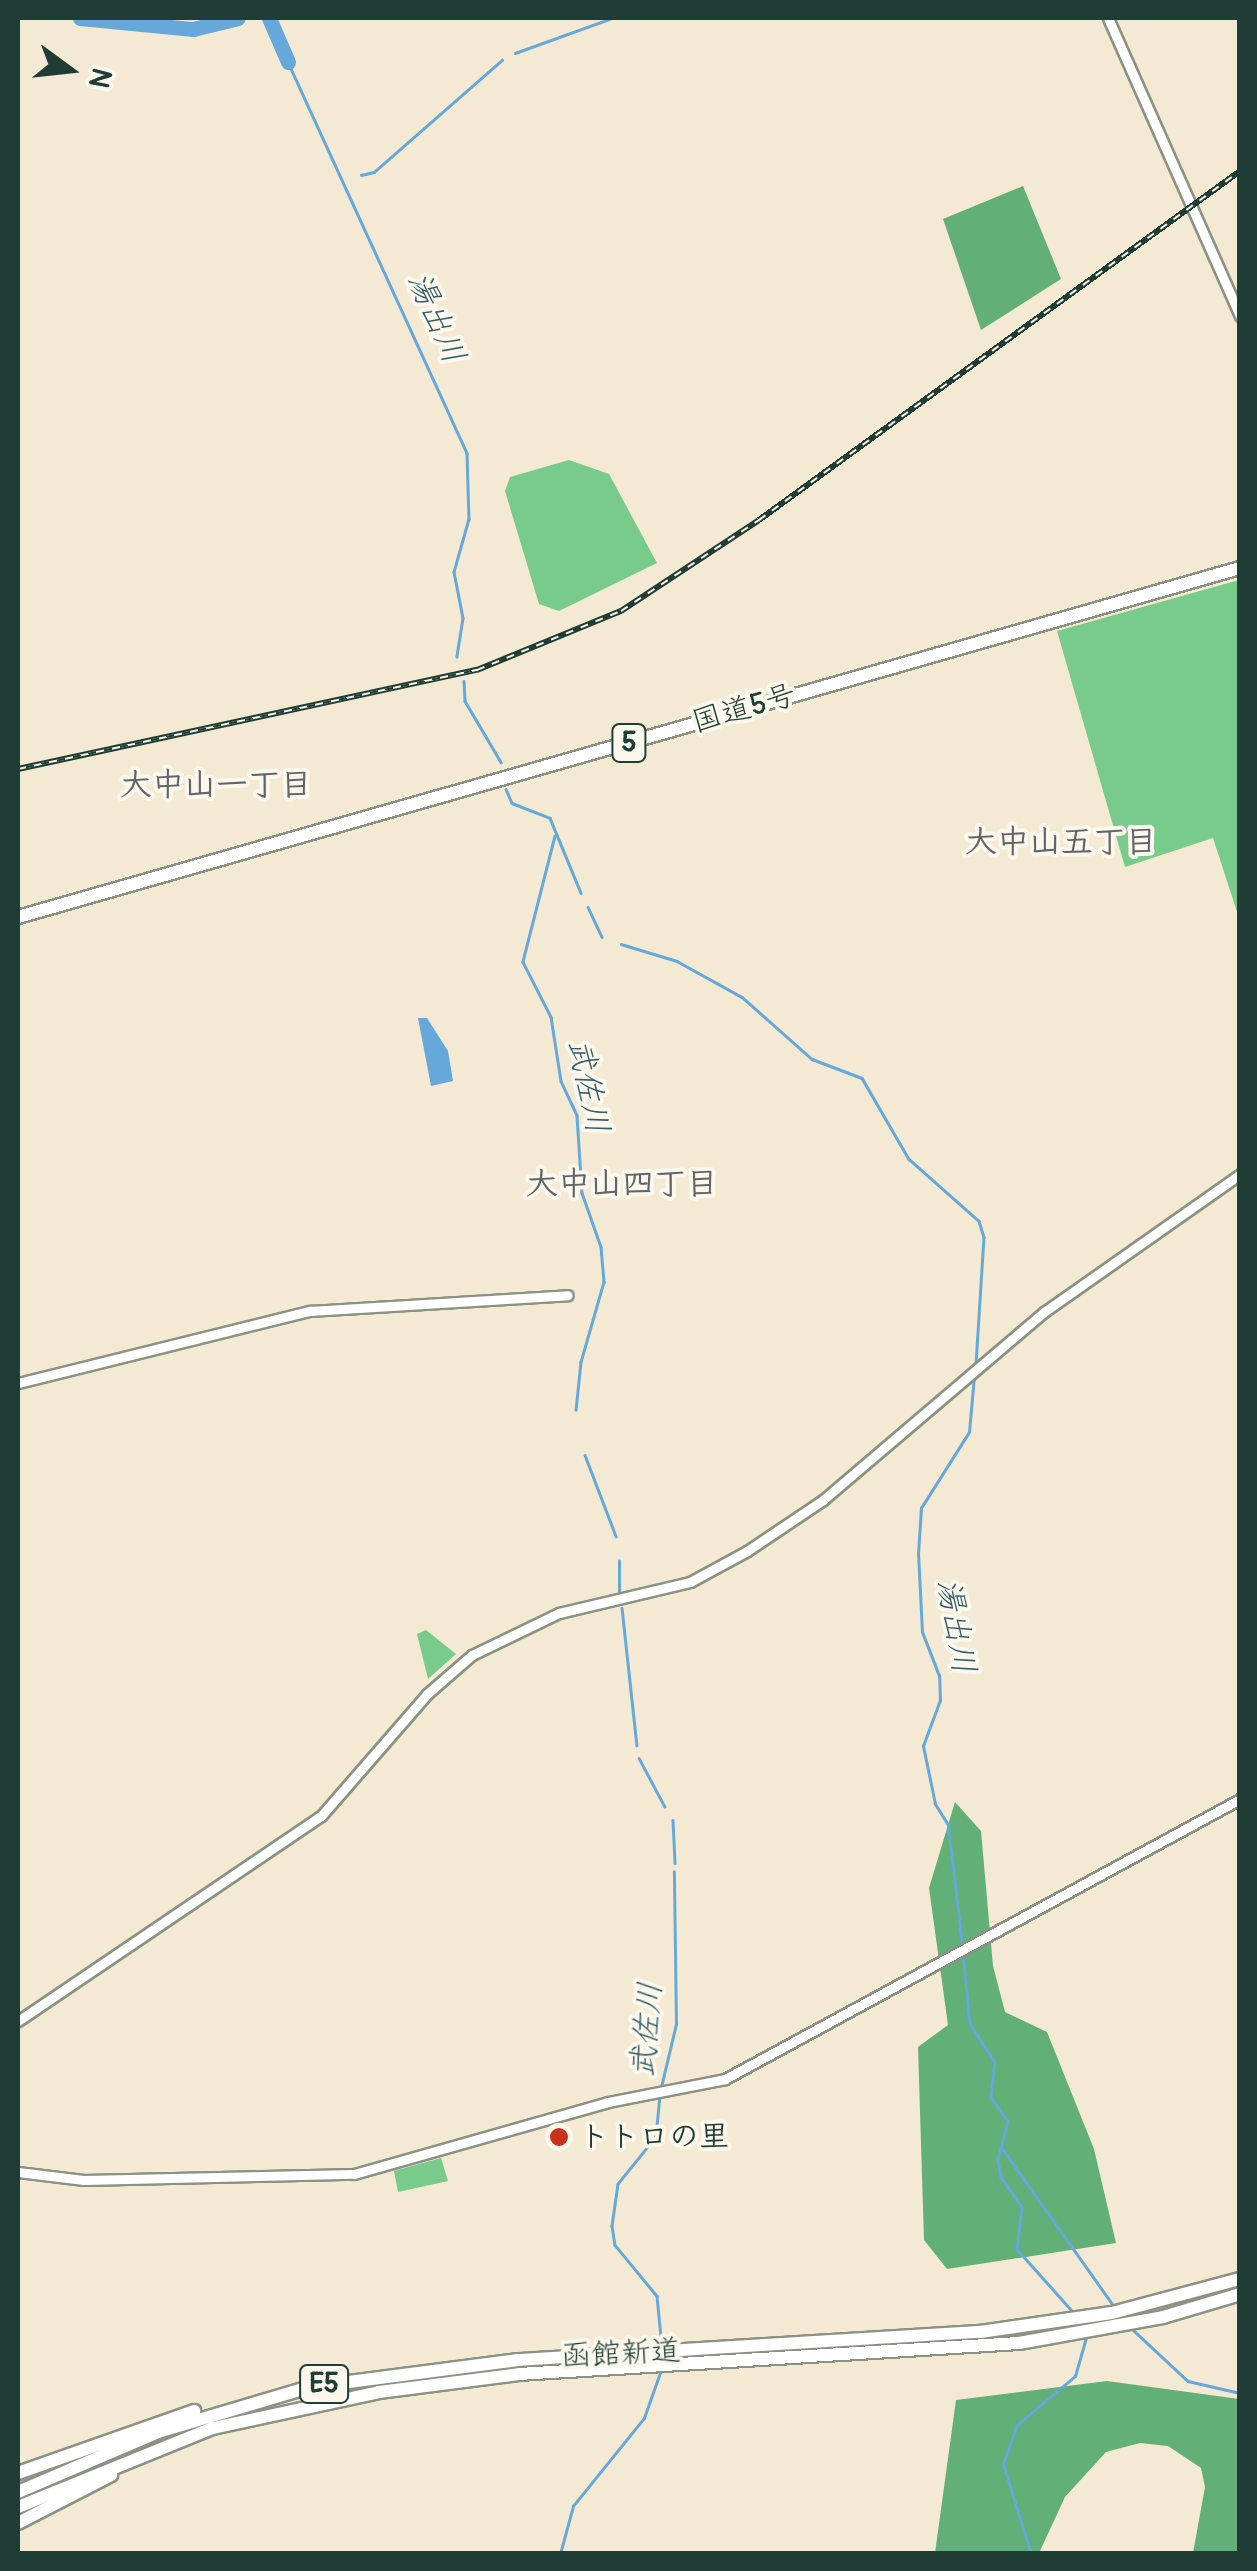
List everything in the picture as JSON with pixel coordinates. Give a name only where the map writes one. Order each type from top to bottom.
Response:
[{"type":"highway","name":"国道5号","points":[[18,917],[1240,568]]},
{"type":"highway","name":"函館新道","points":[[18,2508],[214,2428],[474,2378],[647,2368],[679,2358],[1016,2328],[1160,2302],[1240,2279]]},
{"type":"highway","name":"函館新道","points":[[18,2492],[158,2432],[310,2386],[474,2364],[648,2352],[679,2358],[1019,2343],[1162,2316],[1240,2294]]},
{"type":"highway","points":[[18,2473],[190,2412],[310,2386]]},
{"type":"highway","points":[[18,2523],[214,2428]]},
{"type":"street","points":[[1108,18],[1240,316]]},
{"type":"street","points":[[18,2021],[321,1816],[428,1694],[472,1655],[559,1613],[664,1591],[721,1567],[823,1500],[984,1358],[1240,1174]]},
{"type":"street","points":[[18,1383],[310,1311],[568,1296]]},
{"type":"street","points":[[18,2172],[84,2180],[354,2174],[748,2070],[974,1939],[1240,1798]]},
{"type":"green space","points":[[1023,186],[1061,279],[981,330],[943,219]]},
{"type":"green space","points":[[569,460],[609,474],[657,563],[559,611],[539,604],[505,491],[510,477]]},
{"type":"green space","points":[[1240,580],[1239,918],[1213,838],[1125,867],[1057,631]]},
{"type":"green space","points":[[426,1630],[456,1654],[428,1679],[417,1634]]},
{"type":"green space","points":[[955,1802],[981,1831],[993,1966],[1005,2012],[1047,2032],[1094,2149],[1116,2243],[947,2269],[924,2240],[918,2047],[948,2025],[929,1888]]},
{"type":"green space","points":[[441,2158],[448,2181],[398,2192],[394,2171]]},
{"type":"green space","points":[[1107,2381],[1239,2399],[1239,2553],[1193,2553],[1205,2487],[1201,2468],[1168,2446],[1140,2443],[1106,2452],[1065,2497],[1039,2553],[935,2553],[956,2400]]},
{"type":"water","points":[[418,1018],[427,1018],[448,1051],[453,1081],[431,1086]]},
{"type":"waterway","name":"湯出川","points":[[80,18],[193,29],[238,18]]},
{"type":"waterway","name":"湯出川","points":[[269,18],[288,62]]},
{"type":"waterway","points":[[515,53],[612,18]]},
{"type":"waterway","points":[[361,175],[374,172],[502,60]]},
{"type":"waterway","name":"湯出川","points":[[288,62],[467,453],[469,519],[454,572],[463,618],[457,657]]},
{"type":"waterway","name":"湯出川","points":[[464,681],[465,701],[501,762]]},
{"type":"waterway","name":"湯出川","points":[[506,789],[512,803],[550,818],[581,893]]},
{"type":"waterway","name":"武佐川","points":[[555,836],[523,962],[551,1017],[561,1081],[577,1116],[582,1193],[601,1247],[604,1282],[581,1362],[576,1410]]},
{"type":"waterway","name":"湯出川","points":[[588,907],[602,937]]},
{"type":"waterway","name":"湯出川","points":[[621,944],[677,961],[742,997],[812,1059],[862,1078],[909,1159],[979,1221],[984,1237],[976,1363]]},
{"type":"waterway","name":"湯出川","points":[[962,1945],[948,1825],[935,1804],[923,1746],[940,1700],[939,1676],[922,1632],[918,1554],[921,1508],[969,1432],[974,1376]]},
{"type":"waterway","name":"武佐川","points":[[585,1455],[616,1536]]},
{"type":"waterway","name":"武佐川","points":[[619,1561],[619,1591]]},
{"type":"waterway","name":"武佐川","points":[[622,1608],[637,1745]]},
{"type":"waterway","name":"武佐川","points":[[639,1758],[665,1807]]},
{"type":"waterway","name":"武佐川","points":[[673,1820],[675,1863]]},
{"type":"waterway","name":"武佐川","points":[[661,2087],[676,2024],[674,1872]]},
{"type":"waterway","name":"湯出川","points":[[963,1953],[970,2024],[995,2062],[991,2097],[1008,2121],[998,2160],[1001,2177],[1022,2207],[1017,2249],[1074,2313]]},
{"type":"waterway","name":"武佐川","points":[[660,2095],[656,2137],[618,2184],[612,2226],[615,2245],[657,2296],[662,2347]]},
{"type":"waterway","name":"湯出川","points":[[1002,2148],[1116,2309]]},
{"type":"waterway","name":"湯出川","points":[[1130,2327],[1188,2381],[1240,2393]]},
{"type":"waterway","points":[[1031,2554],[1003,2464],[1017,2425],[1075,2376],[1086,2338]]},
{"type":"waterway","name":"武佐川","points":[[560,2554],[573,2506],[644,2418],[661,2370]]},
{"type":"railway","points":[[18,769],[477,670],[621,611],[759,520],[1240,171]]},
{"type":"place","name":"トトロの里","points":[[559,2137]]},
{"type":"district","name":"大中山一丁目","points":[[216,785]]},
{"type":"district","name":"大中山五丁目","points":[[1061,842]]},
{"type":"district","name":"大中山四丁目","points":[[622,1184]]}]
